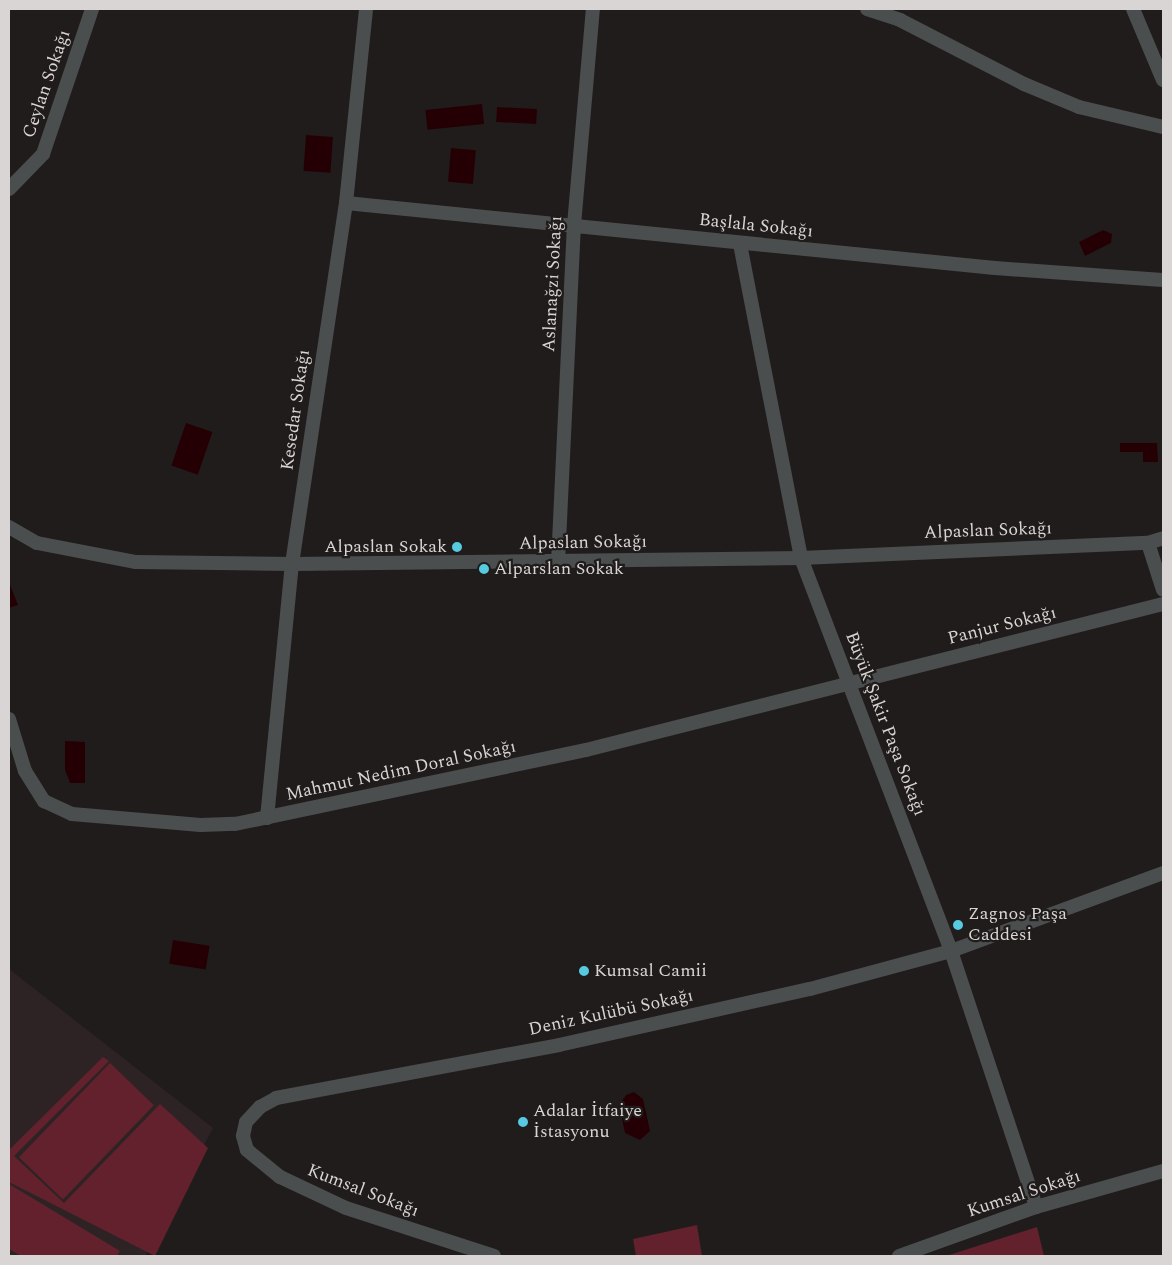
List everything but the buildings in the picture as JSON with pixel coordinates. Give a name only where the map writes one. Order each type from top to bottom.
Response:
[{"type":"street","name":"Ceylan Sokağı","points":[[9,189],[43,154],[92,9]]},
{"type":"street","name":"Kesedar Sokağı","points":[[268,818],[292,564],[346,203],[366,9]]},
{"type":"street","name":"Aslanağzi Sokağı","points":[[558,563],[574,225],[593,9]]},
{"type":"street","points":[[867,9],[900,20],[1024,84],[1079,107],[1163,127]]},
{"type":"street","points":[[1133,9],[1163,80]]},
{"type":"street","name":"Başlala Sokağı","points":[[346,203],[574,225],[740,244],[1163,280]]},
{"type":"street","name":"Büyük Şakir Paşa Sokağı","points":[[740,244],[801,558],[951,951],[1036,1207]]},
{"type":"street","name":"Alpaslan Sokağı","points":[[9,527],[37,543],[136,562],[292,564],[558,563],[801,558],[1148,543],[1163,538]]},
{"type":"street","points":[[1148,543],[1163,590]]},
{"type":"street","name":"Panjur Sokağı","points":[[850,684],[1163,604]]},
{"type":"street","name":"Mahmut Nedim Doral Sokağı","points":[[9,719],[25,771],[44,801],[72,814],[201,825],[268,818],[586,750],[850,684]]},
{"type":"street","name":"Deniz Kulübü Sokağı","points":[[244,1129],[251,1114],[276,1098],[560,1045],[810,988],[951,951],[1163,873]]},
{"type":"street","name":"Kumsal Sokağı","points":[[244,1129],[247,1150],[280,1178],[346,1208],[494,1256]]},
{"type":"street","name":"Kumsal Sokağı","points":[[899,1256],[1036,1207],[1163,1171]]},
{"type":"shaded area","points":[[482,104],[484,124],[427,130],[425,110]]},
{"type":"shaded area","points":[[497,107],[537,109],[536,124],[496,122]]},
{"type":"shaded area","points":[[306,135],[333,137],[330,173],[303,171]]},
{"type":"shaded area","points":[[451,148],[476,150],[473,184],[448,182]]},
{"type":"shaded area","points":[[1103,230],[1112,234],[1111,243],[1085,256],[1079,242]]},
{"type":"shaded area","points":[[186,423],[212,432],[198,475],[171,466]]},
{"type":"shaded area","points":[[1120,443],[1157,443],[1158,462],[1143,462],[1143,452],[1120,452]]},
{"type":"shaded area","points":[[9,582],[18,605],[9,608]]},
{"type":"shaded area","points":[[65,741],[85,742],[85,783],[70,783],[65,770]]},
{"type":"shaded area","points":[[173,940],[210,946],[206,969],[169,964]]},
{"type":"shaded area","points":[[9,969],[213,1128],[145,1256],[9,1256]]},
{"type":"shaded area","points":[[103,1057],[109,1061],[14,1156],[64,1203],[160,1104],[208,1148],[155,1256],[9,1182],[9,1150]]},
{"type":"shaded area","points":[[110,1063],[154,1105],[63,1200],[19,1157]]},
{"type":"shaded area","points":[[634,1092],[643,1099],[650,1131],[640,1140],[625,1133],[619,1105],[626,1095]]},
{"type":"shaded area","points":[[9,1184],[120,1251],[117,1256],[21,1256],[9,1249]]},
{"type":"shaded area","points":[[697,1225],[702,1256],[636,1256],[633,1239]]},
{"type":"shaded area","points":[[1037,1227],[1044,1256],[946,1256]]},
{"type":"place","name":"Alpaslan Sokak","points":[[457,547]]},
{"type":"place","name":"Alparslan Sokak","points":[[484,569]]},
{"type":"place","name":"Zagnos Paşa Caddesi","points":[[958,925]]},
{"type":"place","name":"Kumsal Camii","points":[[584,971]]},
{"type":"place","name":"Adalar İtfaiye İstasyonu","points":[[523,1122]]}]
